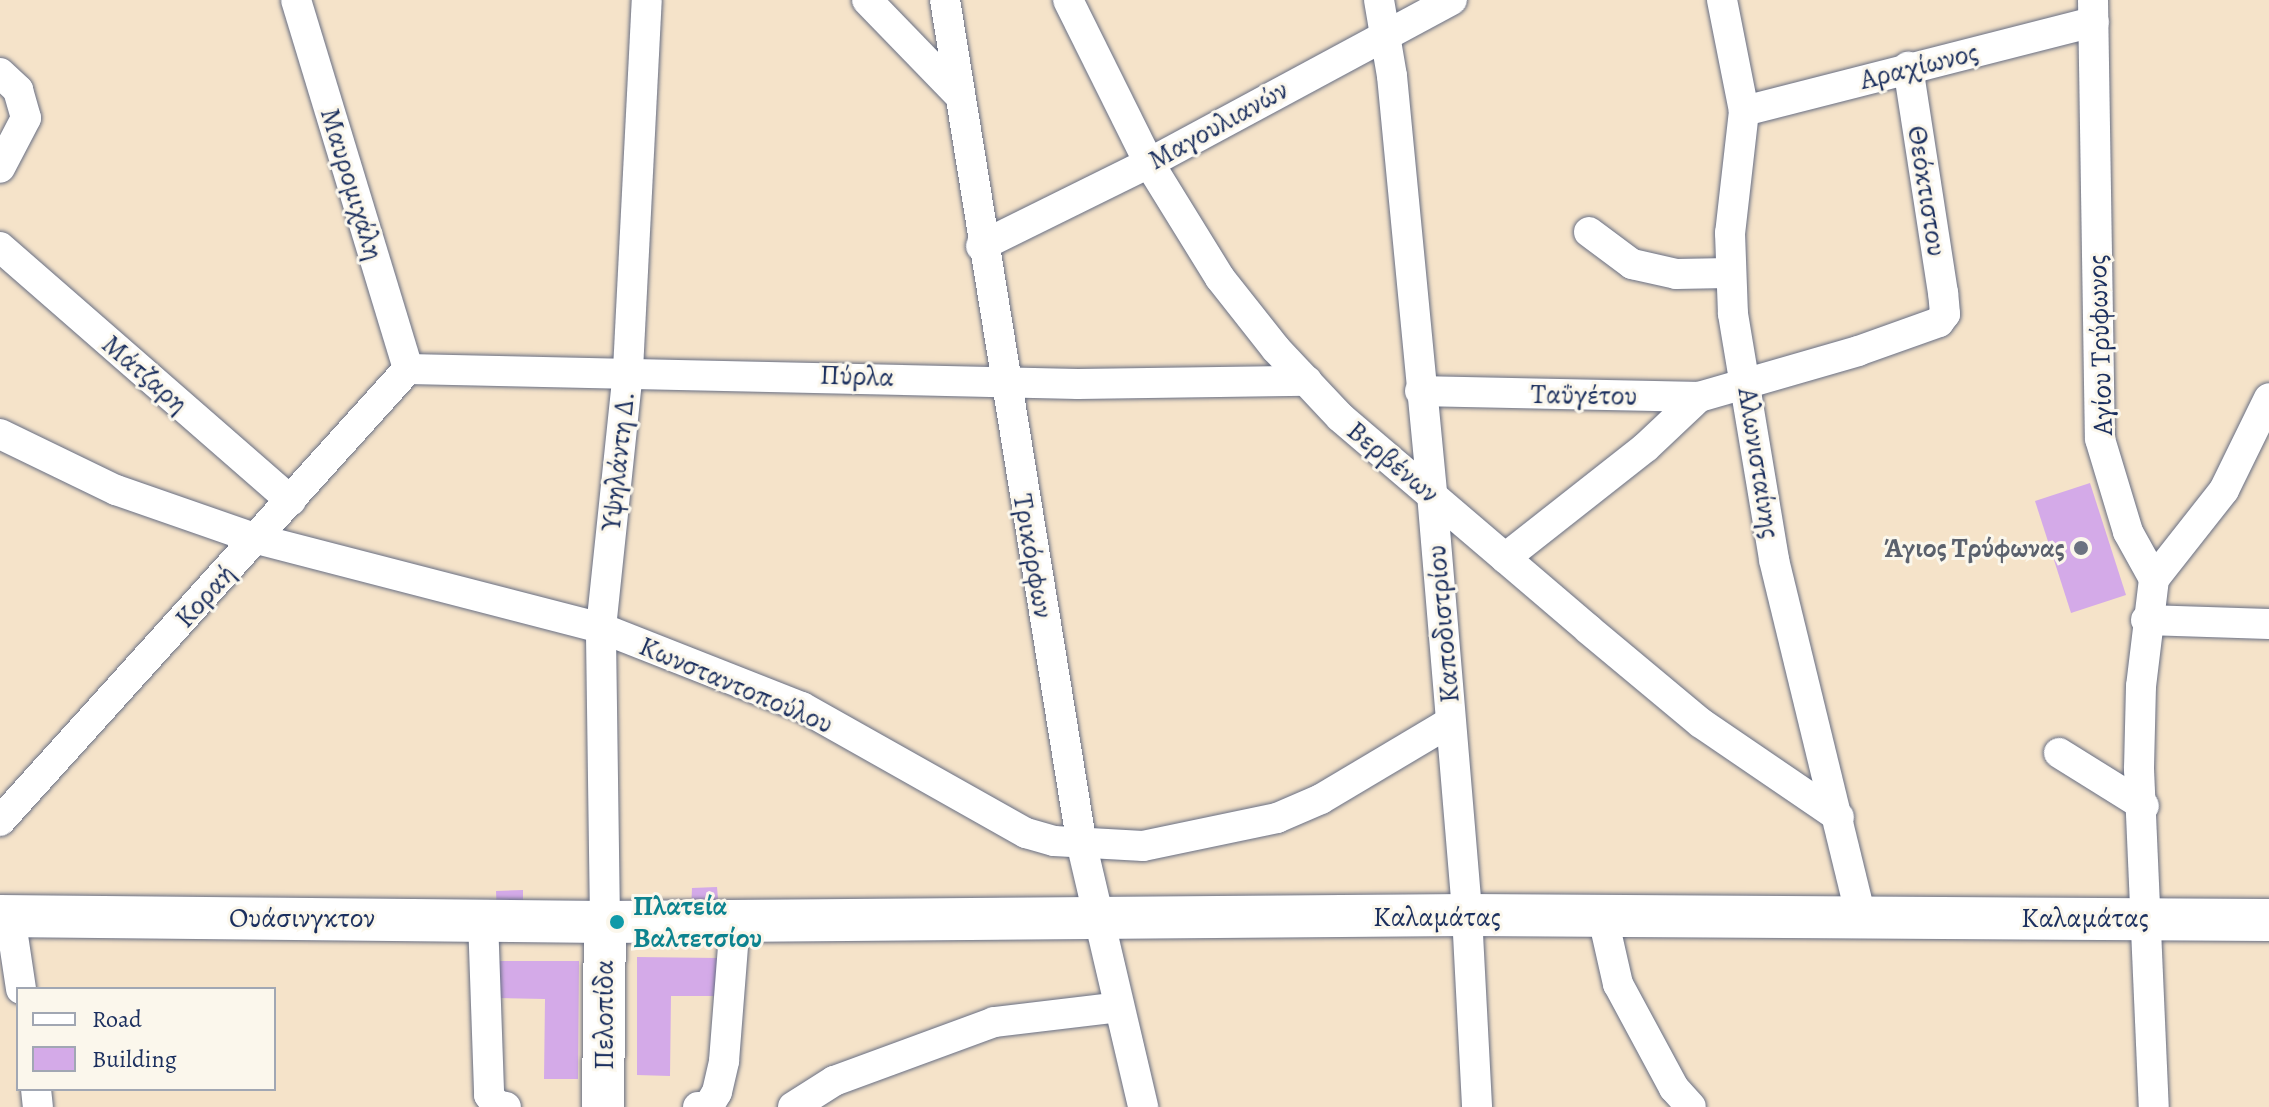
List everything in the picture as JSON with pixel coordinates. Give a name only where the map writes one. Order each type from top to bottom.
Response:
[{"type":"main road","name":"Καλαμάτας","points":[[605,922],[1100,921],[1467,915],[1862,920],[2269,920]]},
{"type":"main road","name":"Ουάσινγκτον","points":[[5,916],[605,922]]},
{"type":"main road","name":"Πελοπίδα","points":[[603,1107],[605,922]]},
{"type":"street","name":"Μαυρομιχάλη","points":[[296,0],[408,369]]},
{"type":"street","name":"Υψηλάντη Δ.","points":[[605,922],[601,628],[628,370],[647,0]]},
{"type":"street","points":[[867,0],[959,95]]},
{"type":"street","name":"Τρικόρφων","points":[[945,0],[981,246],[1082,846],[1143,1107]]},
{"type":"street","name":"Βερβένων","points":[[1068,0],[1149,163],[1220,278],[1340,417],[1701,723],[1839,817]]},
{"type":"street","name":"Καποδιστρίου","points":[[1379,0],[1386,32],[1432,494],[1467,915],[1477,1107]]},
{"type":"street","name":"Μαγουλιανών","points":[[981,246],[1149,163],[1386,32],[1452,0]]},
{"type":"street","name":"Αλωνισταίνης","points":[[1722,0],[1744,111],[1729,273],[1774,560],[1862,920]]},
{"type":"street","name":"Αραχίωνος","points":[[1744,111],[1908,67],[2094,11]]},
{"type":"street","name":"Αγίου Τρύφωνος","points":[[2094,11],[2100,439],[2128,532],[2154,579]]},
{"type":"street","name":"Θεόκτιστου","points":[[1908,67],[1945,314]]},
{"type":"street","points":[[0,73],[18,90],[26,118],[0,168]]},
{"type":"street","points":[[1589,232],[1632,264],[1676,274],[1729,273]]},
{"type":"street","name":"Μάτζαρη","points":[[0,247],[291,501]]},
{"type":"street","name":"Ταΰγέτου","points":[[1420,391],[1699,397],[1858,351],[1939,322],[1945,314]]},
{"type":"street","name":"Πύρλα","points":[[408,369],[628,370],[1004,382],[1307,381]]},
{"type":"street","name":"Κοραή","points":[[0,821],[408,369]]},
{"type":"street","points":[[1505,558],[1646,447],[1699,397]]},
{"type":"street","points":[[2154,1107],[2144,806],[2139,769],[2146,620],[2154,579],[2224,490],[2269,398]]},
{"type":"street","name":"Κωνσταντοπούλου","points":[[2,439],[116,490],[257,539],[601,628],[802,707],[1026,833],[1082,846],[1143,846],[1277,818],[1321,799],[1450,722]]},
{"type":"street","points":[[2146,620],[2269,624]]},
{"type":"street","points":[[2059,753],[2144,806]]},
{"type":"street","points":[[5,916],[21,987]]},
{"type":"street","points":[[1603,918],[1618,984],[1674,1088],[1691,1107]]},
{"type":"street","points":[[483,919],[489,1095],[496,1105],[506,1107]]},
{"type":"street","points":[[698,1107],[708,1107],[724,1061],[735,921]]},
{"type":"street","points":[[793,1107],[834,1081],[994,1022],[1041,1013],[1119,1007]]},
{"type":"building","name":"Άγιος Τρύφωνας","points":[[2090,483],[2126,595],[2071,613],[2035,501]]},
{"type":"building","points":[[717,887],[719,910],[691,911],[692,888]]},
{"type":"building","points":[[523,890],[523,914],[497,914],[496,891]]},
{"type":"building","points":[[637,957],[718,958],[718,996],[671,996],[670,1076],[637,1075]]},
{"type":"building","points":[[498,961],[579,961],[578,1079],[544,1079],[545,999],[498,998]]},
{"type":"place","name":"Άγιος Τρύφωνας","points":[[2081,548]]},
{"type":"place","name":"Πλατεία Βαλτετσίου","points":[[617,922]]}]
